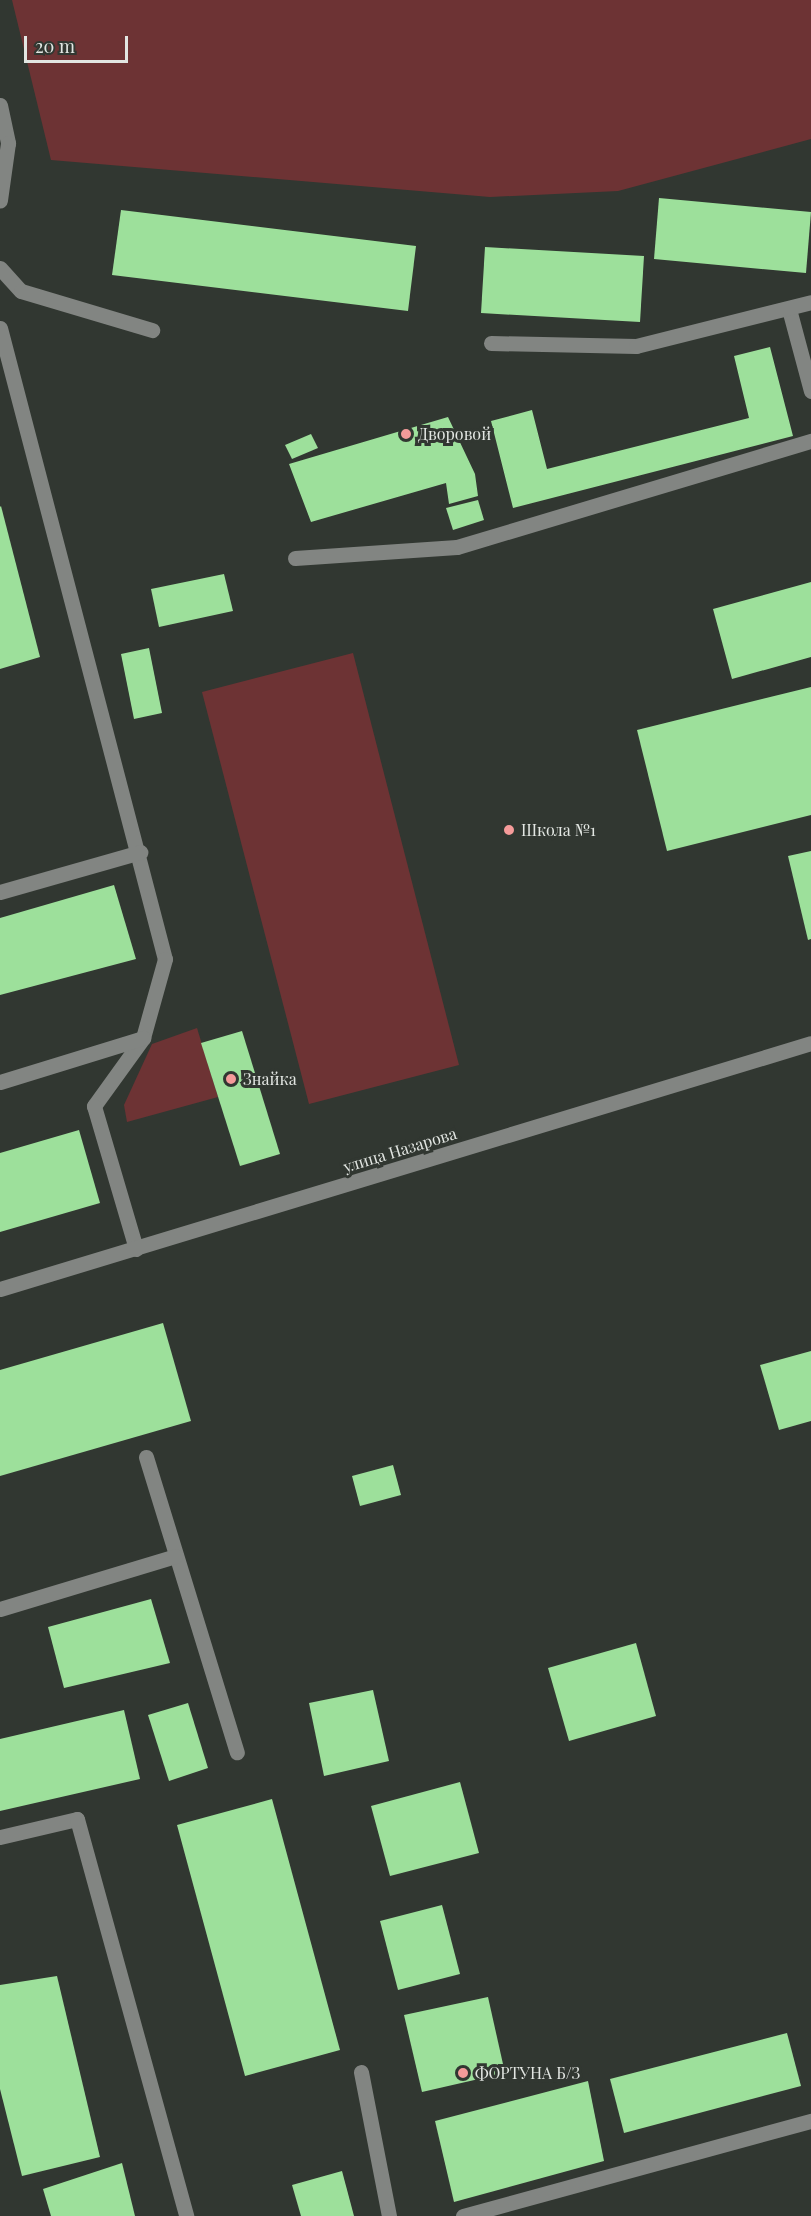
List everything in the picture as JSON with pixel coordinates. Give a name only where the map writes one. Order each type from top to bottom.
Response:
[{"type":"street","points":[[0,105],[4,145],[0,200]]},
{"type":"street","points":[[0,268],[21,291],[152,330]]},
{"type":"street","points":[[490,343],[636,346],[811,302]]},
{"type":"street","points":[[789,309],[811,391]]},
{"type":"street","points":[[0,328],[140,852],[165,959],[143,1038],[94,1106],[136,1250]]},
{"type":"street","points":[[295,558],[457,547],[811,441]]},
{"type":"street","points":[[0,892],[140,852]]},
{"type":"street","points":[[0,1082],[143,1038]]},
{"type":"street","name":"улица Назарова","points":[[0,1289],[136,1250],[811,1043]]},
{"type":"street","points":[[146,1457],[237,1752]]},
{"type":"street","points":[[0,1609],[175,1556]]},
{"type":"street","points":[[0,1837],[77,1819],[186,2216]]},
{"type":"street","points":[[361,2072],[389,2216]]},
{"type":"street","points":[[463,2216],[811,2121]]},
{"type":"shaded area","points":[[12,0],[811,0],[811,139],[618,191],[490,197],[51,160]]},
{"type":"shaded area","points":[[353,653],[459,1065],[309,1104],[202,692]]},
{"type":"shaded area","points":[[197,1028],[218,1097],[127,1122],[124,1105],[152,1044]]},
{"type":"building","points":[[659,198],[811,212],[806,273],[654,259]]},
{"type":"building","points":[[121,210],[416,246],[408,311],[112,275]]},
{"type":"building","points":[[485,247],[644,256],[640,322],[481,313]]},
{"type":"building","points":[[770,347],[793,436],[513,508],[491,421],[532,410],[547,469],[749,418],[734,356]]},
{"type":"building","points":[[448,417],[475,474],[478,496],[449,504],[446,483],[311,522],[289,464]]},
{"type":"building","points":[[311,434],[318,448],[292,459],[285,445]]},
{"type":"building","points":[[478,500],[484,520],[453,530],[446,508]]},
{"type":"building","points":[[0,507],[40,657],[0,669]]},
{"type":"building","points":[[224,574],[233,611],[159,627],[151,589]]},
{"type":"building","points":[[811,582],[811,657],[732,679],[713,609]]},
{"type":"building","points":[[149,648],[162,713],[134,719],[121,654]]},
{"type":"building","points":[[811,687],[811,815],[667,851],[637,730]]},
{"type":"building","points":[[811,851],[811,939],[808,940],[788,856]]},
{"type":"building","points":[[114,885],[136,959],[0,995],[0,918]]},
{"type":"building","points":[[242,1031],[280,1154],[240,1166],[201,1043]]},
{"type":"building","points":[[79,1130],[100,1203],[0,1232],[0,1153]]},
{"type":"building","points":[[163,1323],[191,1421],[0,1476],[0,1370]]},
{"type":"building","points":[[811,1351],[811,1421],[779,1430],[760,1365]]},
{"type":"building","points":[[393,1465],[401,1495],[360,1506],[352,1476]]},
{"type":"building","points":[[151,1599],[170,1663],[64,1688],[48,1627]]},
{"type":"building","points":[[636,1643],[656,1716],[569,1741],[548,1668]]},
{"type":"building","points":[[373,1690],[389,1761],[324,1776],[309,1703]]},
{"type":"building","points":[[188,1703],[208,1768],[169,1781],[148,1715]]},
{"type":"building","points":[[124,1710],[140,1779],[0,1811],[0,1739]]},
{"type":"building","points":[[460,1782],[479,1853],[390,1876],[371,1806]]},
{"type":"building","points":[[272,1799],[340,2050],[245,2076],[177,1825]]},
{"type":"building","points":[[442,1905],[460,1974],[398,1990],[380,1921]]},
{"type":"building","points":[[57,1976],[100,2157],[22,2176],[0,2089],[0,1985]]},
{"type":"building","points":[[488,1997],[505,2073],[422,2092],[404,2015]]},
{"type":"building","points":[[787,2033],[801,2086],[624,2133],[610,2079]]},
{"type":"building","points":[[588,2081],[604,2161],[454,2202],[435,2121]]},
{"type":"building","points":[[122,2163],[135,2216],[51,2216],[43,2189]]},
{"type":"building","points":[[342,2171],[354,2216],[301,2216],[292,2185]]},
{"type":"place","name":"Дворовой","points":[[406,434]]},
{"type":"place","name":"Школа №1","points":[[509,830]]},
{"type":"place","name":"Знайка","points":[[231,1079]]},
{"type":"place","name":"ФОРТУНА Б/З","points":[[463,2073]]}]
